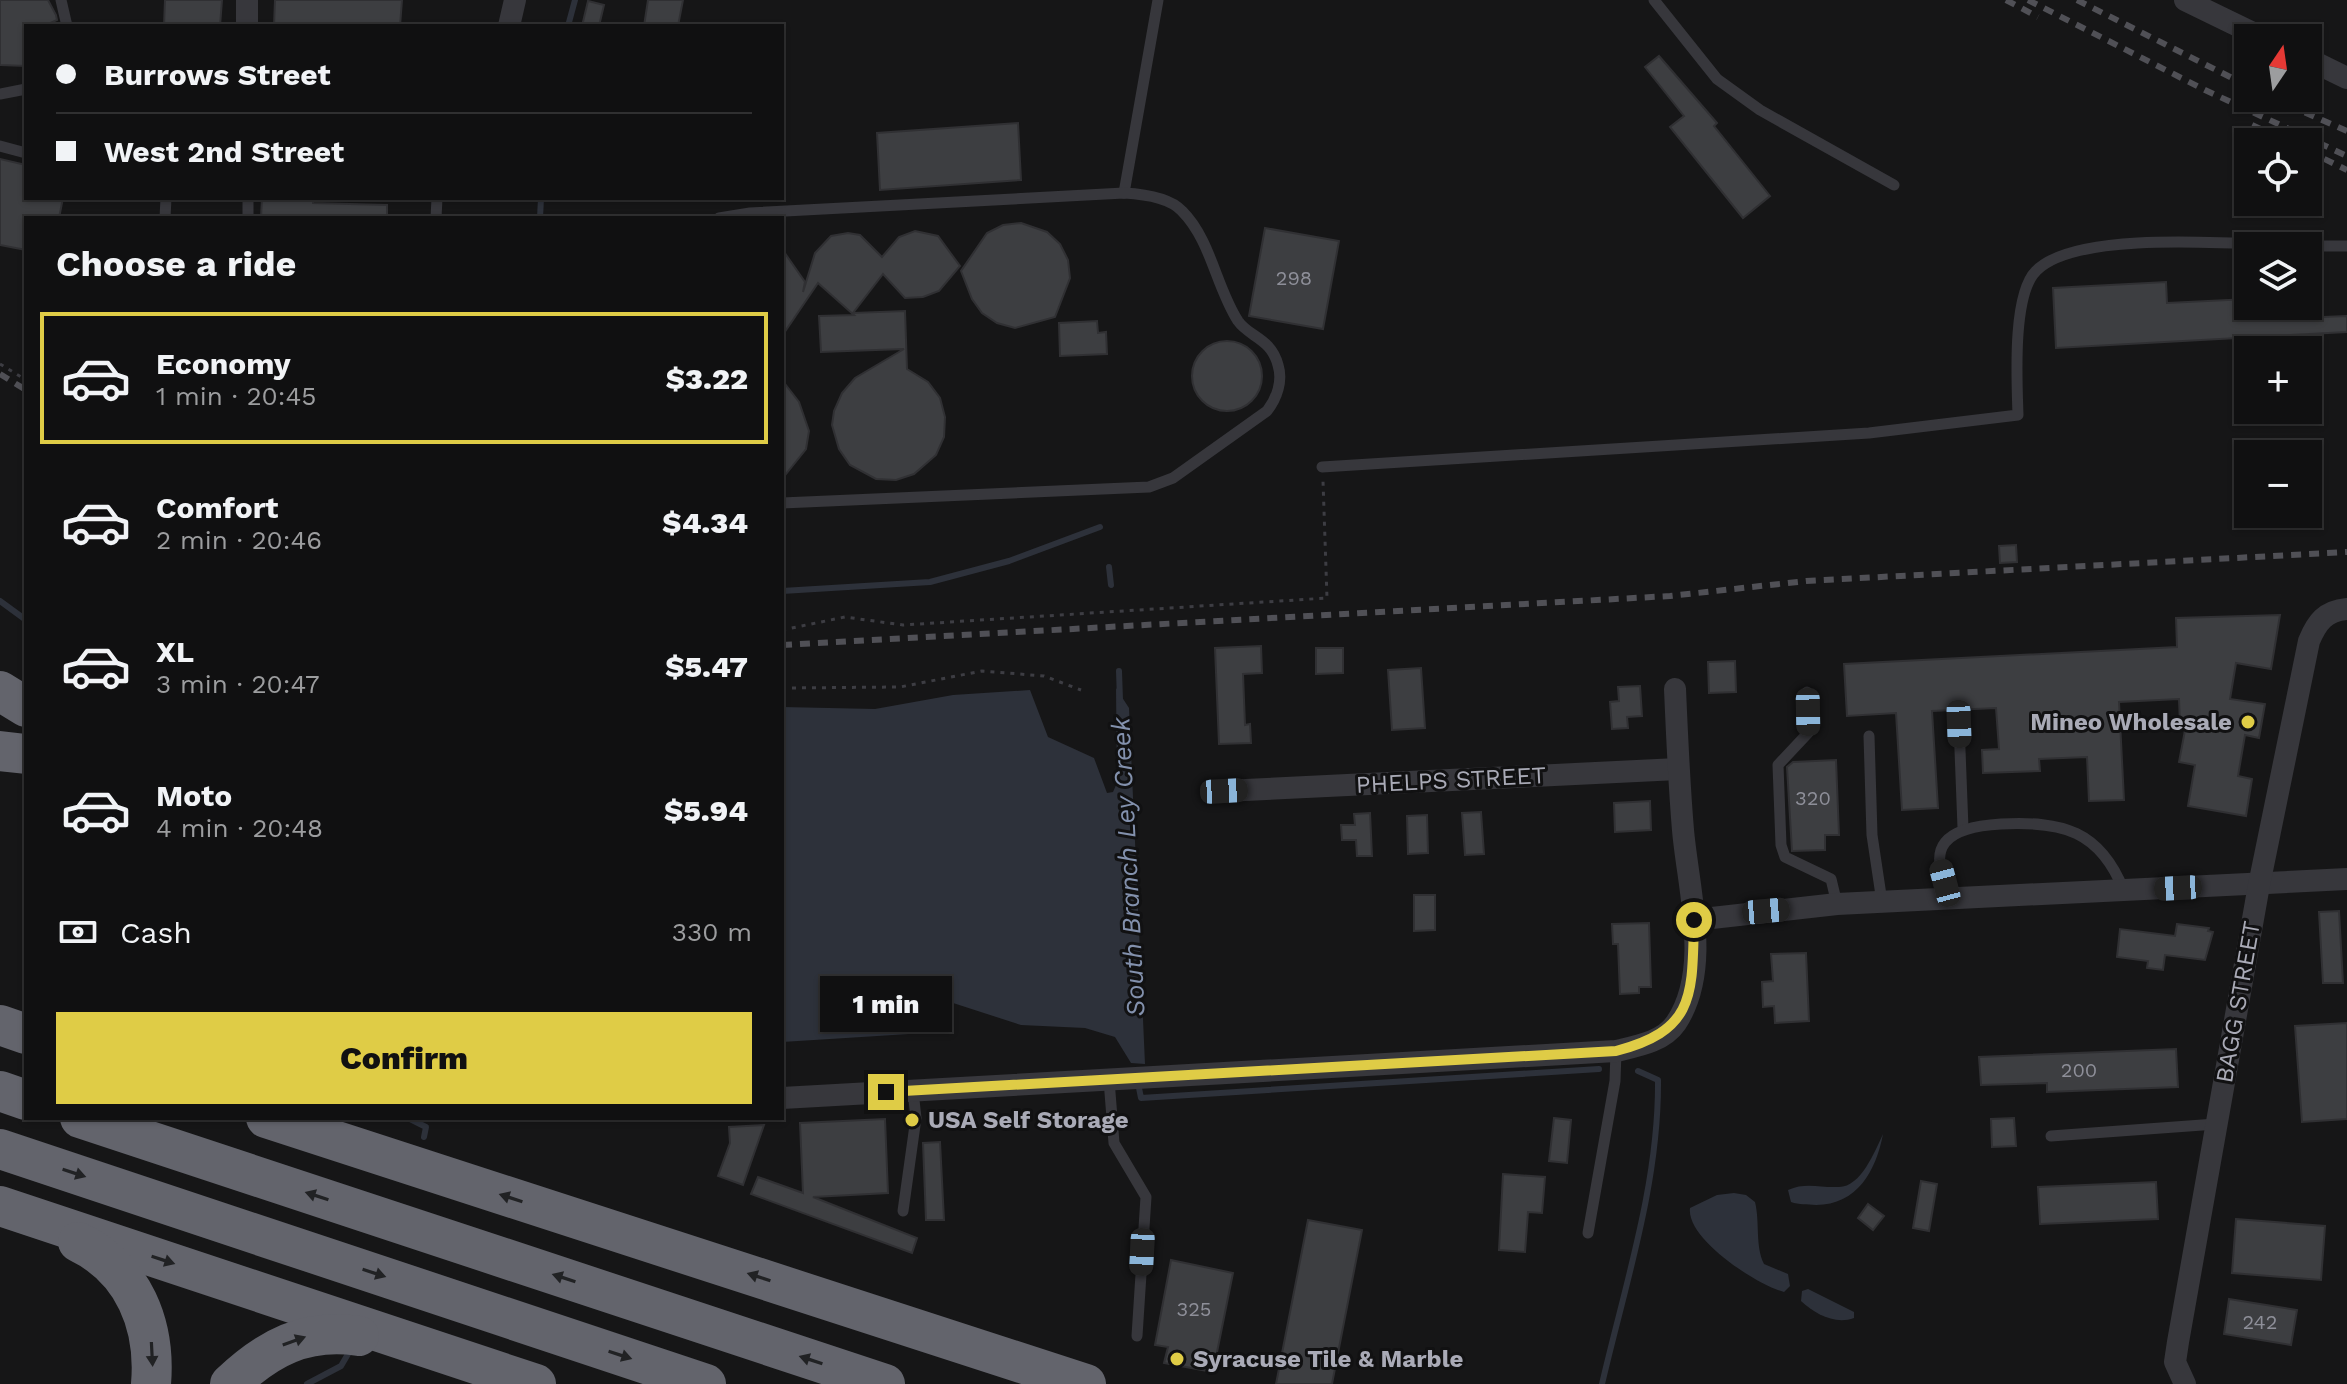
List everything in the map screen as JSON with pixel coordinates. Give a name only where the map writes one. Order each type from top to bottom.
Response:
[{"type":"highway","points":[[0,691],[24,706]]},
{"type":"highway","points":[[0,751],[24,754]]},
{"type":"highway","points":[[0,1012],[24,1014]]},
{"type":"highway","points":[[0,1025],[24,1033]]},
{"type":"highway","points":[[0,1091],[24,1099]]},
{"type":"highway","points":[[86,1120],[885,1384]]},
{"type":"highway","points":[[272,1120],[1086,1384]]},
{"type":"highway","points":[[292,1120],[335,1142]]},
{"type":"highway","points":[[0,1149],[706,1384]]},
{"type":"highway","points":[[4,1208],[536,1384]]},
{"type":"highway","points":[[4,1208],[90,1248],[132,1289],[146,1319],[154,1352],[151,1384]]},
{"type":"highway","points":[[886,1318],[1042,1384]]},
{"type":"highway","points":[[230,1384],[268,1351],[317,1334],[355,1335],[456,1357]]},
{"type":"street","points":[[247,0],[247,24]]},
{"type":"street","points":[[509,24],[515,0]]},
{"type":"street","points":[[2185,0],[2234,24]]},
{"type":"street","points":[[2322,66],[2347,78]]},
{"type":"street","name":"BAGG STREET","points":[[2183,1382],[2175,1362],[2259,885],[2309,641],[2316,625],[2334,610],[2347,609]]},
{"type":"street","points":[[784,1098],[1616,1051],[1650,1042],[1672,1028],[1678,1020],[1690,984],[1694,920],[1678,769],[1675,689]]},
{"type":"street","name":"PHELPS STREET","points":[[1224,791],[1678,769]]},
{"type":"street","points":[[1694,920],[1837,904],[2347,879]]},
{"type":"lane","points":[[61,0],[67,24]]},
{"type":"lane","points":[[1124,193],[1158,0]]},
{"type":"lane","points":[[1654,0],[1717,79],[1760,110],[1894,185]]},
{"type":"lane","points":[[0,94],[24,89]]},
{"type":"lane","points":[[0,146],[24,152]]},
{"type":"lane","points":[[731,216],[1124,193],[1159,198],[1181,209],[1201,241],[1239,323],[1258,335],[1277,360],[1280,370],[1277,399],[1267,411],[1173,478],[1149,487],[784,503]]},
{"type":"lane","points":[[1322,467],[1869,433],[2018,415],[2017,350],[2021,312],[2035,271],[2067,252],[2109,244],[2234,245]]},
{"type":"lane","points":[[2322,246],[2347,246]]},
{"type":"lane","points":[[1807,692],[1808,733],[1778,765],[1781,845],[1785,857],[1831,879],[1837,904]]},
{"type":"lane","points":[[1959,724],[1963,828]]},
{"type":"lane","points":[[1869,736],[1872,835],[1882,902]]},
{"type":"lane","points":[[1954,899],[1939,863],[1942,843],[1963,828],[2043,822],[2062,827],[2106,854],[2124,891]]},
{"type":"lane","points":[[1588,1233],[1615,1081],[1616,1051]]},
{"type":"lane","points":[[1109,1080],[1114,1143],[1146,1197],[1137,1336]]},
{"type":"lane","points":[[903,1211],[916,1118],[913,1091]]},
{"type":"lane","points":[[2051,1136],[2216,1124]]},
{"type":"path","points":[[0,364],[24,379]]},
{"type":"path","points":[[784,630],[845,617],[903,625],[1327,598],[1322,467]]},
{"type":"path","points":[[784,688],[900,687],[982,671],[1044,676],[1081,690]]},
{"type":"water","points":[[1116,688],[1129,708],[1145,1064],[1131,1063],[1115,1037],[1085,1028],[1021,1025],[950,1002],[925,1033],[784,1042],[784,707],[875,709],[953,695],[1030,690],[1048,737],[1094,758],[1107,793],[1113,792],[1117,783]]},
{"type":"water","points":[[1883,1134],[1870,1173],[1853,1192],[1830,1203],[1791,1202],[1788,1190],[1807,1186],[1839,1187],[1854,1181],[1866,1167]]},
{"type":"water","points":[[1717,1195],[1746,1195],[1755,1202],[1761,1257],[1764,1264],[1788,1274],[1790,1286],[1784,1292],[1757,1280],[1725,1259],[1699,1233],[1692,1220],[1690,1208]]},
{"type":"water","points":[[1808,1289],[1854,1312],[1854,1318],[1833,1319],[1813,1310],[1801,1301],[1802,1291]]},
{"type":"building","points":[[0,0],[48,0],[57,20],[48,24],[24,24],[24,66],[0,65]]},
{"type":"building","points":[[165,0],[222,0],[220,24],[164,24]]},
{"type":"building","points":[[275,0],[402,0],[400,24],[274,24]]},
{"type":"building","points":[[648,0],[683,0],[678,24],[644,24]]},
{"type":"building","points":[[588,1],[604,5],[599,24],[582,24]]},
{"type":"building","points":[[1659,56],[1717,123],[1714,126],[1770,196],[1743,218],[1670,127],[1684,116],[1645,67]]},
{"type":"building","points":[[1018,123],[1021,180],[880,190],[877,133]]},
{"type":"building","points":[[0,159],[24,165],[24,200],[63,200],[59,216],[24,216],[24,250],[0,245]]},
{"type":"building","points":[[262,200],[387,205],[387,216],[261,216]]},
{"type":"building","points":[[1021,223],[1047,232],[1060,244],[1068,260],[1070,278],[1055,317],[1015,328],[997,323],[982,313],[972,299],[961,271],[987,233],[1003,225]]},
{"type":"building","points":[[1265,228],[1339,241],[1323,329],[1249,316]]},
{"type":"building","points":[[915,231],[938,236],[960,266],[939,291],[923,297],[905,298],[883,274],[853,313],[905,311],[907,369],[928,382],[940,398],[945,417],[944,437],[936,455],[914,474],[896,480],[876,479],[850,465],[839,449],[832,425],[834,411],[842,393],[855,378],[904,349],[821,352],[819,316],[854,315],[818,283],[784,333],[784,252],[805,282],[803,292],[815,253],[831,236],[848,233],[860,235],[882,257],[899,237]]},
{"type":"building","points":[[2166,282],[2167,303],[2234,300],[2234,320],[2322,320],[2322,295],[2323,317],[2347,316],[2347,332],[2056,348],[2053,288]]},
{"type":"building","points":[[1097,321],[1098,333],[1106,332],[1107,354],[1060,356],[1059,323]]},
{"type":"building","points":[[1227,341],[1252,351],[1262,376],[1252,401],[1227,411],[1202,401],[1192,376],[1202,351]]},
{"type":"building","points":[[784,383],[799,402],[809,431],[806,449],[784,476]]},
{"type":"building","points":[[2016,545],[2017,562],[2000,563],[1999,546]]},
{"type":"building","points":[[2280,615],[2271,669],[2236,663],[2230,699],[2265,704],[2259,738],[2245,735],[2238,776],[2252,779],[2246,816],[2188,806],[2195,765],[2179,762],[2186,725],[2180,724],[2179,699],[2119,702],[2124,800],[2089,801],[2087,757],[2039,759],[2040,771],[1983,773],[1982,750],[1999,749],[1996,708],[1932,711],[1938,808],[1902,810],[1896,713],[1847,716],[1844,664],[2177,647],[2176,618]]},
{"type":"building","points":[[1261,646],[1262,673],[1243,674],[1245,725],[1250,724],[1251,743],[1219,744],[1215,648]]},
{"type":"building","points":[[1316,648],[1343,648],[1343,673],[1316,674]]},
{"type":"building","points":[[1735,661],[1736,692],[1709,693],[1708,662]]},
{"type":"building","points":[[1421,668],[1425,728],[1392,730],[1388,670]]},
{"type":"building","points":[[1640,686],[1642,716],[1627,717],[1628,728],[1612,729],[1610,702],[1619,701],[1618,687]]},
{"type":"building","points":[[1836,760],[1839,835],[1825,835],[1825,850],[1792,851],[1787,767],[1793,762]]},
{"type":"building","points":[[1650,801],[1651,830],[1615,832],[1614,803]]},
{"type":"building","points":[[1481,812],[1484,854],[1465,855],[1462,813]]},
{"type":"building","points":[[1370,813],[1372,856],[1357,856],[1356,840],[1342,840],[1341,825],[1355,825],[1354,814]]},
{"type":"building","points":[[1427,815],[1428,853],[1408,854],[1407,816]]},
{"type":"building","points":[[1414,895],[1435,895],[1435,930],[1414,931]]},
{"type":"building","points":[[2339,911],[2343,983],[2323,983],[2319,912]]},
{"type":"building","points":[[1649,923],[1651,987],[1639,987],[1639,993],[1620,994],[1618,944],[1613,944],[1612,924]]},
{"type":"building","points":[[2177,924],[2209,928],[2208,931],[2213,932],[2205,960],[2165,955],[2163,970],[2147,968],[2148,961],[2117,957],[2120,929],[2175,936]]},
{"type":"building","points":[[1806,953],[1809,1021],[1775,1023],[1774,1006],[1763,1007],[1762,982],[1773,981],[1771,954]]},
{"type":"building","points":[[2347,1023],[2347,1119],[2302,1122],[2295,1026]]},
{"type":"building","points":[[2176,1049],[2178,1087],[2047,1092],[2047,1083],[1981,1085],[1979,1057]]},
{"type":"building","points":[[1554,1118],[1571,1120],[1567,1163],[1549,1161]]},
{"type":"building","points":[[2014,1118],[2016,1146],[1992,1147],[1991,1119]]},
{"type":"building","points":[[885,1119],[888,1193],[813,1197],[917,1238],[912,1253],[751,1194],[758,1177],[803,1193],[800,1123]]},
{"type":"building","points":[[764,1125],[743,1185],[718,1176],[730,1143],[729,1127]]},
{"type":"building","points":[[940,1142],[944,1220],[926,1220],[923,1143]]},
{"type":"building","points":[[1503,1174],[1545,1177],[1542,1213],[1528,1212],[1525,1252],[1499,1250]]},
{"type":"building","points":[[1921,1181],[1937,1184],[1929,1231],[1913,1228]]},
{"type":"building","points":[[2156,1182],[2158,1219],[2040,1224],[2038,1187]]},
{"type":"building","points":[[1868,1204],[1884,1216],[1873,1230],[1858,1218]]},
{"type":"building","points":[[2236,1219],[2325,1226],[2321,1280],[2232,1273]]},
{"type":"building","points":[[1308,1220],[1362,1230],[1332,1384],[1276,1384]]},
{"type":"building","points":[[1171,1260],[1233,1273],[1213,1372],[1164,1363],[1168,1347],[1155,1345]]},
{"type":"building","points":[[2229,1299],[2297,1310],[2291,1345],[2224,1334]]},
{"type":"waterway","name":"South Branch Ley Creek","points":[[569,24],[575,0]]},
{"type":"waterway","name":"South Branch Ley Creek","points":[[540,216],[541,200]]},
{"type":"waterway","name":"South Branch Ley Creek","points":[[784,591],[930,582],[1009,561],[1100,527]]},
{"type":"waterway","name":"South Branch Ley Creek","points":[[1109,567],[1111,585]]},
{"type":"waterway","points":[[0,601],[24,619]]},
{"type":"waterway","name":"South Branch Ley Creek","points":[[1119,671],[1120,700]]},
{"type":"waterway","name":"South Branch Ley Creek","points":[[1138,1083],[1141,1098],[1599,1069]]},
{"type":"waterway","name":"South Branch Ley Creek","points":[[1602,1384],[1639,1234],[1653,1157],[1658,1080],[1638,1071]]},
{"type":"waterway","points":[[412,1120],[426,1127],[424,1137]]},
{"type":"waterway","points":[[307,1384],[341,1366],[348,1354]]},
{"type":"railway","points":[[2006,0],[2038,17]]},
{"type":"railway","points":[[2028,0],[2205,90],[2347,156]]},
{"type":"railway","points":[[2077,0],[2234,79]]},
{"type":"railway","points":[[2304,112],[2347,131]]},
{"type":"railway","points":[[2252,125],[2258,128]]},
{"type":"railway","points":[[2322,158],[2347,170]]},
{"type":"railway","points":[[0,374],[24,389]]},
{"type":"railway","points":[[784,645],[1670,596],[1806,581],[2347,552]]},
{"type":"place","name":"Mineo Wholesale","points":[[2248,722]]},
{"type":"place","name":"USA Self Storage","points":[[912,1120]]},
{"type":"place","name":"Syracuse Tile & Marble","points":[[1177,1359]]},
{"type":"route","points":[[886,1092],[1616,1051],[1650,1042],[1672,1028],[1678,1020],[1690,984],[1694,920]]}]
